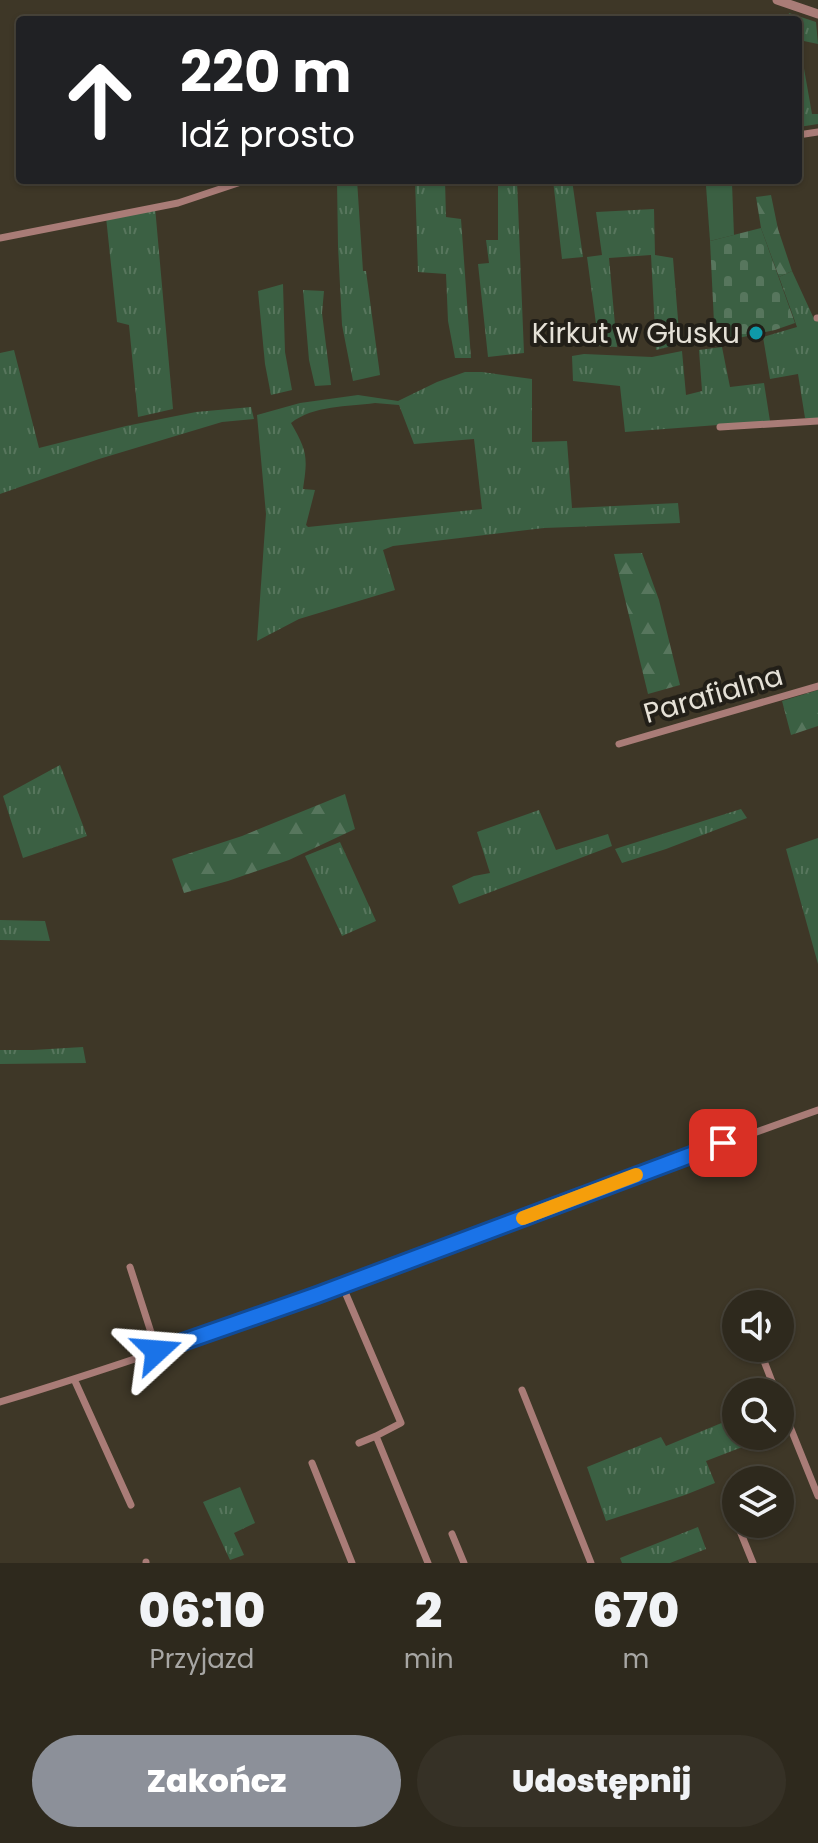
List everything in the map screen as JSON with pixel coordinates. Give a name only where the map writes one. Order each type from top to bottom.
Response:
[{"type":"street","points":[[777,0],[818,14]]},
{"type":"street","points":[[0,238],[178,203],[235,184]]},
{"type":"street","points":[[720,427],[818,421]]},
{"type":"street","name":"Parafialna","points":[[619,744],[818,686]]},
{"type":"street","points":[[0,1402],[344,1285],[818,1110]]},
{"type":"street","points":[[130,1267],[157,1351]]},
{"type":"street","points":[[344,1285],[401,1423],[359,1443]]},
{"type":"street","points":[[74,1379],[131,1505]]},
{"type":"street","points":[[522,1390],[591,1563]]},
{"type":"street","points":[[376,1436],[428,1563]]},
{"type":"street","points":[[794,1437],[818,1496]]},
{"type":"street","points":[[312,1463],[352,1563]]},
{"type":"street","points":[[452,1534],[464,1563]]},
{"type":"street","points":[[743,1538],[753,1563]]},
{"type":"green space","points":[[802,17],[816,22],[818,44],[802,41]]},
{"type":"green space","points":[[802,57],[812,114],[818,114],[818,124],[802,127]]},
{"type":"green space","points":[[337,184],[357,184],[363,271],[366,271],[380,375],[353,381],[342,325]]},
{"type":"green space","points":[[415,184],[445,184],[446,217],[461,219],[471,358],[455,358],[448,321],[446,274],[418,272]]},
{"type":"green space","points":[[498,184],[517,184],[524,353],[488,357],[478,264],[489,263],[486,240],[498,240]]},
{"type":"green space","points":[[553,184],[573,184],[583,257],[562,259]]},
{"type":"green space","points":[[732,184],[734,235],[710,241],[706,186]]},
{"type":"green space","points":[[771,195],[792,271],[779,277],[761,228],[756,197]]},
{"type":"green space","points":[[155,207],[173,409],[138,417],[129,325],[117,322],[106,217]]},
{"type":"green space","points":[[654,209],[655,255],[673,258],[680,344],[656,350],[651,255],[609,258],[617,347],[599,346],[587,257],[602,255],[596,212]]},
{"type":"green space","points":[[761,228],[795,323],[715,343],[710,241]]},
{"type":"green space","points":[[792,271],[815,321],[818,320],[818,418],[805,418],[798,374],[770,379],[763,337],[797,327],[779,277]]},
{"type":"green space","points":[[283,284],[285,352],[292,390],[271,395],[258,291]]},
{"type":"green space","points":[[303,290],[324,291],[322,313],[331,385],[315,386],[309,360]]},
{"type":"green space","points":[[722,347],[730,387],[764,383],[770,421],[625,432],[620,386],[573,381],[572,356],[652,357],[682,351],[686,395],[702,391],[699,350]]},
{"type":"green space","points":[[14,350],[39,448],[196,412],[251,407],[254,419],[222,422],[99,459],[0,494],[0,353]]},
{"type":"green space","points":[[465,372],[532,379],[532,442],[567,441],[572,508],[678,503],[680,523],[544,528],[393,546],[383,550],[395,590],[299,619],[257,641],[266,514],[257,415],[300,403],[358,395],[398,401]],"holes":[[[375,403],[399,405],[414,444],[474,439],[482,509],[308,527],[315,490],[303,489],[305,454],[291,423],[310,413],[331,408]]]},
{"type":"green space","points":[[642,553],[659,600],[680,685],[648,694],[614,554]]},
{"type":"green space","points":[[818,690],[818,726],[791,735],[782,701]]},
{"type":"green space","points":[[60,765],[87,836],[23,858],[3,796]]},
{"type":"green space","points":[[345,794],[355,829],[289,860],[184,893],[172,859],[242,836]]},
{"type":"green space","points":[[741,809],[747,818],[622,863],[615,849]]},
{"type":"green space","points":[[539,810],[556,850],[608,834],[612,846],[459,904],[452,886],[490,873],[477,832]]},
{"type":"green space","points":[[818,838],[818,964],[786,849]]},
{"type":"green space","points":[[340,842],[376,921],[342,936],[305,856]]},
{"type":"green space","points":[[0,920],[45,921],[50,941],[0,940]]},
{"type":"green space","points":[[83,1047],[86,1063],[0,1064],[0,1050]]},
{"type":"green space","points":[[722,1423],[722,1450],[735,1450],[706,1461],[715,1483],[606,1521],[587,1467],[661,1437],[666,1446]]},
{"type":"green space","points":[[240,1487],[255,1523],[234,1533],[244,1555],[230,1560],[203,1502]]},
{"type":"green space","points":[[698,1527],[706,1549],[670,1563],[622,1563],[620,1558]]},
{"type":"slow traffic","points":[[523,1218],[636,1175]]},
{"type":"place","name":"Kirkut w Głusku","points":[[756,333]]},
{"type":"route","points":[[157,1351],[317,1295],[723,1143]]}]
